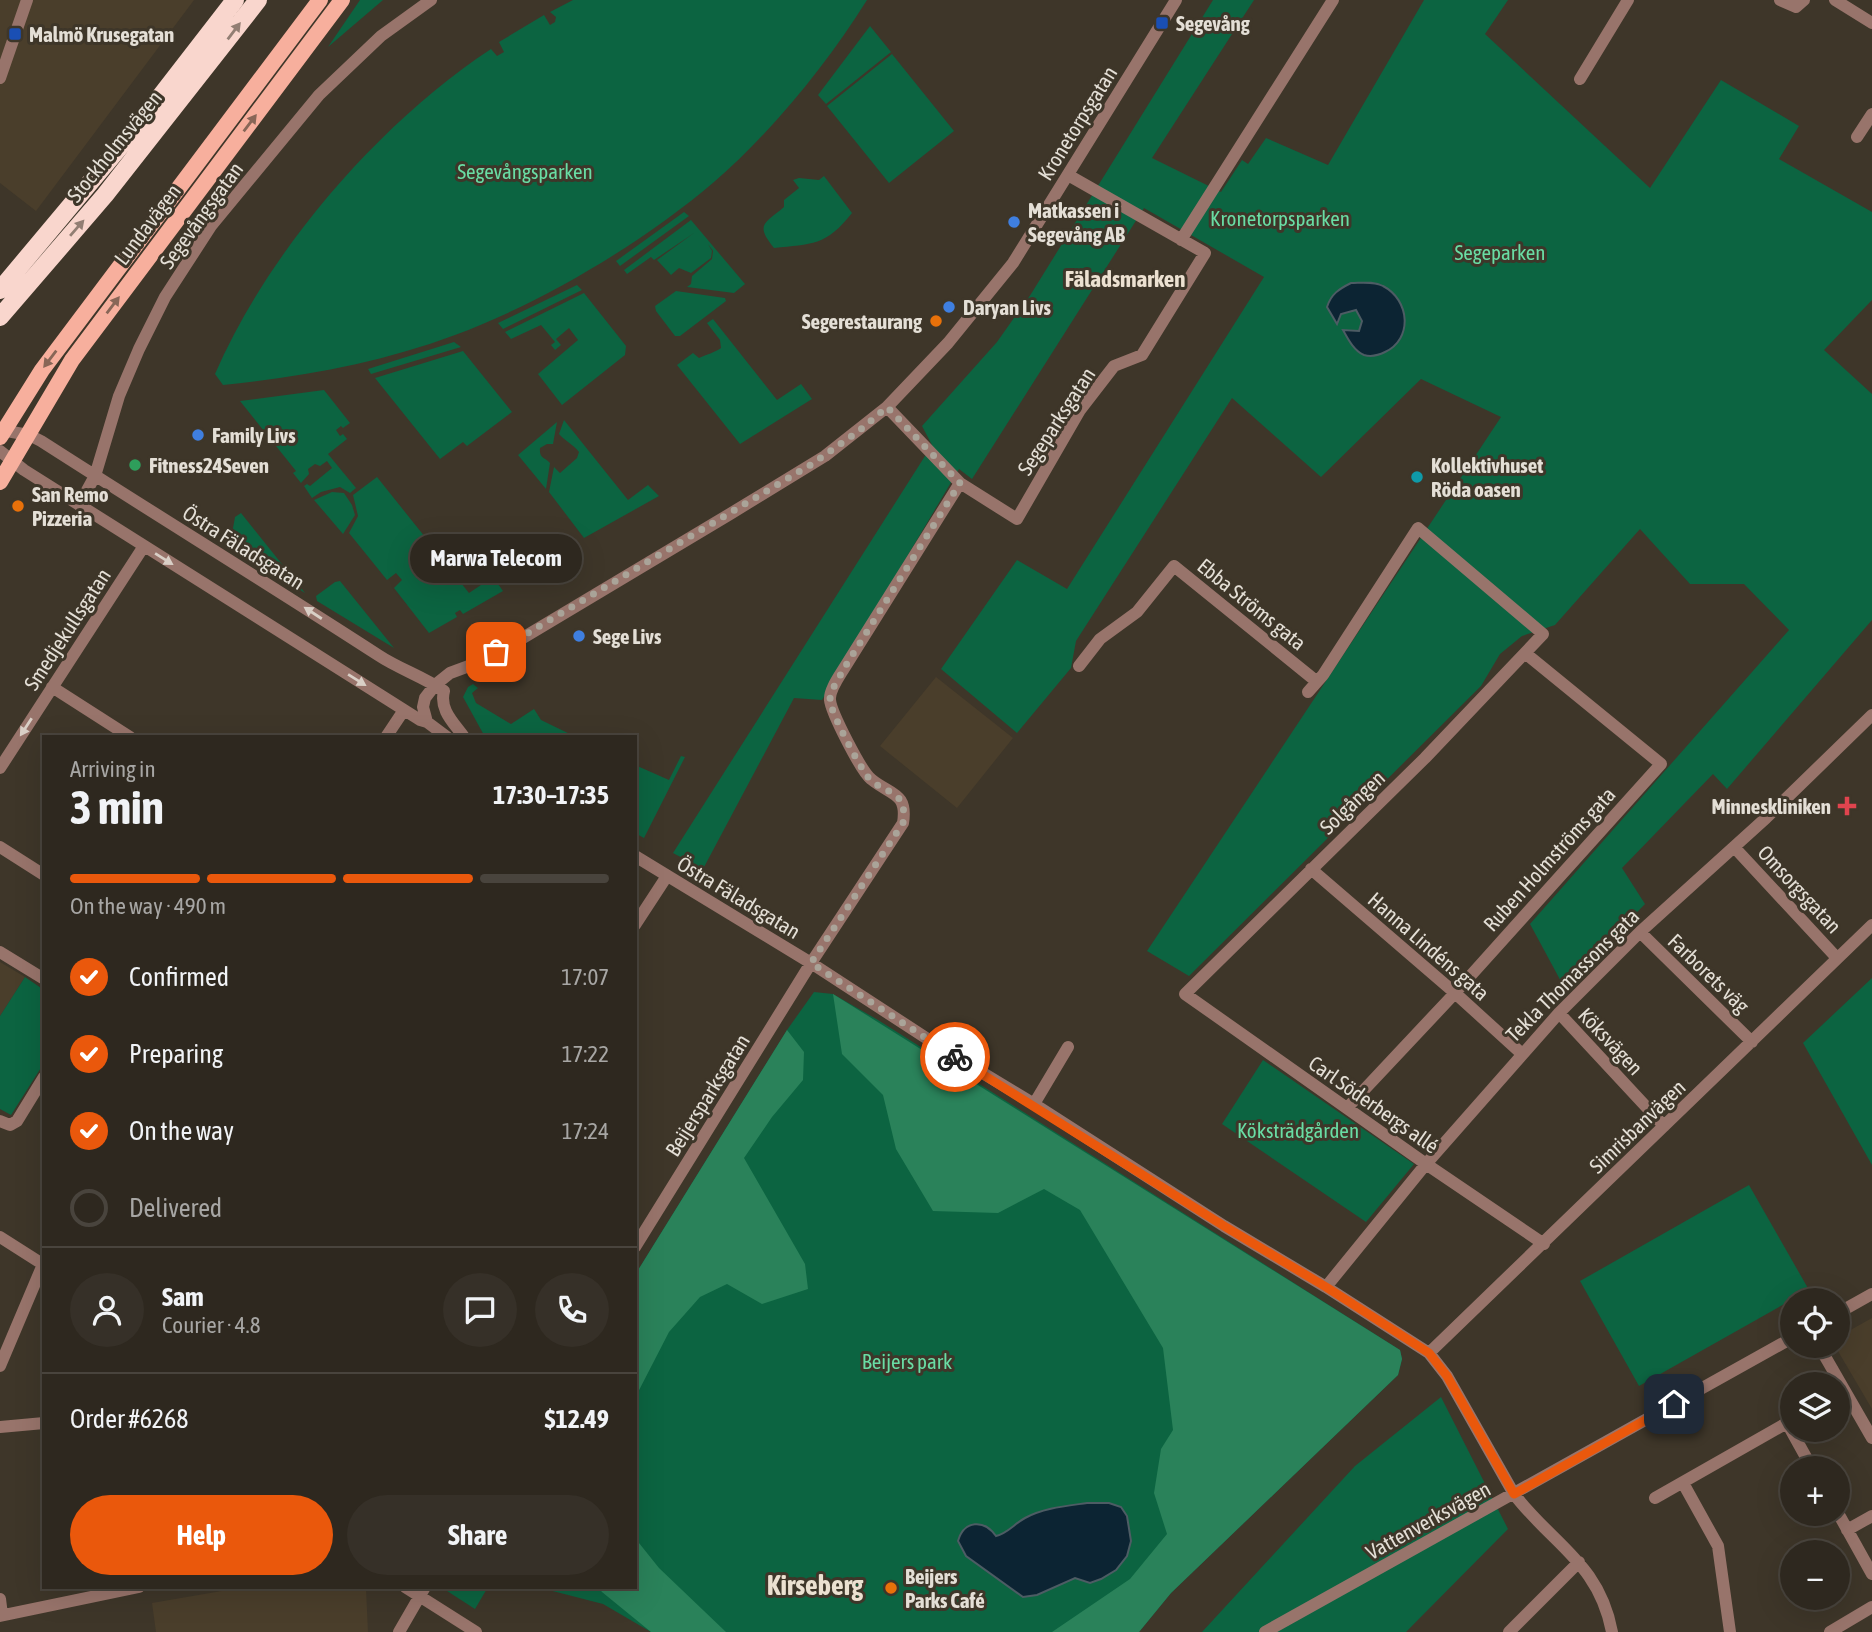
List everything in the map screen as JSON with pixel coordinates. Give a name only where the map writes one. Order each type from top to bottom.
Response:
[{"type":"highway","name":"Stockholmsvägen","points":[[0,290],[131,134],[235,0]]},
{"type":"highway","name":"Stockholmsvägen","points":[[0,317],[105,195],[258,0]]},
{"type":"main road","name":"Lundavägen","points":[[1,433],[50,359],[320,0]]},
{"type":"main road","name":"Lundavägen","points":[[0,482],[6,457],[29,435],[72,360],[342,0]]},
{"type":"street","points":[[0,78],[27,0]]},
{"type":"street","name":"Segevångsgatan","points":[[79,505],[95,476],[119,396],[139,349],[165,297],[211,226],[319,95],[381,36],[431,0]]},
{"type":"street","name":"Kronetorpsgatan","points":[[439,688],[450,673],[477,663],[819,460],[887,407],[948,343],[1013,263],[1176,0]]},
{"type":"street","points":[[1181,240],[1333,0]]},
{"type":"street","points":[[1580,79],[1628,0]]},
{"type":"street","points":[[1780,0],[1796,7],[1804,0]]},
{"type":"street","points":[[1835,0],[1872,23]]},
{"type":"street","points":[[1857,137],[1872,114]]},
{"type":"street","name":"Segeparksgatan","points":[[887,407],[960,483],[1017,519],[1080,410],[1114,366],[1142,355],[1205,253],[1068,175]]},
{"type":"street","name":"Östra Fäladsgatan","points":[[1,433],[29,435],[382,658],[439,688]]},
{"type":"street","points":[[6,457],[444,735]]},
{"type":"street","points":[[811,963],[903,823],[905,810],[901,799],[869,778],[848,742],[830,702],[831,695],[843,670],[960,483]]},
{"type":"street","name":"Solgången","points":[[1185,994],[1425,758],[1543,634],[1418,528],[1323,675],[1316,681]]},
{"type":"street","name":"Smedjekullsgatan","points":[[0,768],[144,546]]},
{"type":"street","name":"Ebba Ströms gata","points":[[1079,666],[1100,639],[1137,612],[1174,566],[1316,681]]},
{"type":"street","name":"Ruben Holmströms gata","points":[[1347,1108],[1455,993],[1661,764],[1525,653]]},
{"type":"street","points":[[1308,692],[1316,681]]},
{"type":"street","points":[[52,687],[127,735]]},
{"type":"street","points":[[427,722],[423,707],[425,698],[439,688],[446,712],[463,735]]},
{"type":"street","points":[[387,735],[404,710]]},
{"type":"street","points":[[427,722],[446,712]]},
{"type":"street","name":"Tekla Thomassons gata","points":[[1326,1287],[1426,1164],[1559,1013],[1640,932],[1872,715]]},
{"type":"street","name":"Omsorgsgatan","points":[[1734,846],[1838,958]]},
{"type":"street","points":[[0,847],[42,874]]},
{"type":"street","name":"Östra Fäladsgatan","points":[[637,857],[811,963],[943,1049],[1429,1353],[1447,1376],[1514,1494],[1527,1511],[1579,1562],[1597,1587],[1612,1632]]},
{"type":"street","name":"Hanna Lindéns gata","points":[[1311,869],[1521,1053]]},
{"type":"street","points":[[637,922],[667,876]]},
{"type":"street","name":"Simrisbanvägen","points":[[1429,1353],[1872,925]]},
{"type":"street","name":"Farborets väg","points":[[1640,932],[1752,1042]]},
{"type":"street","points":[[0,952],[42,978]]},
{"type":"street","name":"Beijersparksgatan","points":[[637,1244],[811,963]]},
{"type":"street","name":"Carl Söderbergs allé","points":[[1185,994],[1544,1244]]},
{"type":"street","name":"Köksvägen","points":[[1559,1013],[1664,1126]]},
{"type":"street","points":[[1034,1104],[1068,1047]]},
{"type":"street","points":[[0,1121],[10,1125],[17,1121],[42,1080]]},
{"type":"street","points":[[0,1237],[42,1263]]},
{"type":"street","points":[[0,1366],[42,1266]]},
{"type":"street","points":[[1850,1306],[1872,1294]]},
{"type":"street","name":"Vattenverksvägen","points":[[1265,1632],[1780,1345]]},
{"type":"street","points":[[1826,1358],[1872,1438]]},
{"type":"street","points":[[0,1427],[42,1423]]},
{"type":"street","points":[[1655,1498],[1780,1428]]},
{"type":"street","points":[[1683,1483],[1718,1546],[1730,1632]]},
{"type":"street","points":[[1847,1530],[1872,1516]]},
{"type":"street","points":[[1845,1526],[1872,1574]]},
{"type":"street","points":[[1509,1632],[1579,1562]]},
{"type":"street","points":[[0,1599],[1,1615],[129,1589]]},
{"type":"street","points":[[399,1632],[422,1592],[476,1632]]},
{"type":"street","points":[[1830,1632],[1872,1607]]},
{"type":"shaded area","points":[[0,0],[194,0],[36,211],[0,183]]},
{"type":"shaded area","points":[[936,677],[1013,738],[957,808],[880,746]]},
{"type":"shaded area","points":[[0,962],[25,977],[0,1016]]},
{"type":"shaded area","points":[[1872,1318],[1872,1409],[1842,1358],[1850,1358],[1850,1330]]},
{"type":"shaded area","points":[[233,1589],[366,1589],[368,1632],[156,1632],[152,1603]]},
{"type":"green space","points":[[360,0],[383,0],[328,47]]},
{"type":"green space","name":"Segevångsparken","points":[[573,0],[867,0],[797,97],[735,163],[656,227],[591,269],[488,322],[427,345],[340,368],[223,385],[215,374],[265,282],[296,236],[369,151],[408,113],[449,79],[491,49],[497,56],[504,52],[499,42],[544,15],[550,25],[555,22],[556,17],[550,12]]},
{"type":"green space","name":"Segeparken","points":[[1213,0],[1254,0],[1152,158],[1221,192],[1242,160],[1248,164],[1266,138],[1328,165],[1424,0],[1508,0],[1485,34],[1650,188],[1721,80],[1799,126],[1779,159],[1872,212],[1872,300],[1824,350],[1872,394],[1872,620],[1727,789],[1713,774],[1622,868],[1645,904],[1564,987],[1530,924],[1789,630],[1744,584],[1690,584],[1640,529],[1555,625],[1522,636],[1500,654],[1481,686],[1189,976],[1147,951],[1501,417],[1421,379],[1321,477],[1232,398],[1076,641],[1071,668],[1017,733],[941,669],[1017,560],[1067,589],[1264,277],[1144,208],[972,479],[959,469],[822,700],[794,698],[703,869],[673,853],[932,445],[922,426],[997,342],[1031,294]]},
{"type":"green space","points":[[870,26],[891,52],[826,104],[818,95]]},
{"type":"green space","points":[[892,54],[954,131],[889,183],[827,106]]},
{"type":"green space","points":[[824,176],[852,213],[826,238],[809,244],[774,248],[765,234],[764,225],[784,207],[784,200],[799,188],[793,180],[819,180]]},
{"type":"green space","points":[[684,212],[689,216],[620,266],[616,261]]},
{"type":"green space","points":[[691,220],[745,284],[734,293],[687,287],[691,284],[692,276],[712,259],[713,251],[708,244],[712,251],[711,258],[691,273],[679,268],[671,275],[657,260],[694,233],[654,260],[651,257],[627,274],[624,270]]},
{"type":"green space","points":[[577,285],[582,290],[503,329],[498,323]]},
{"type":"green space","points":[[676,291],[725,298],[726,301],[680,336],[675,336],[655,306]]},
{"type":"green space","points":[[584,293],[626,346],[625,355],[562,405],[538,374],[578,340],[569,328],[556,339],[561,345],[555,350],[551,345],[555,342],[541,325],[511,339],[505,332]]},
{"type":"green space","points":[[713,319],[777,400],[801,384],[812,399],[740,444],[677,365],[693,353],[699,358],[721,348],[720,340],[707,323]]},
{"type":"green space","points":[[454,342],[461,347],[371,374],[368,369]]},
{"type":"green space","points":[[463,351],[512,412],[467,446],[463,442],[440,459],[375,378]]},
{"type":"green space","points":[[324,390],[350,423],[336,430],[340,436],[343,434],[347,439],[328,454],[356,488],[350,493],[340,487],[321,492],[312,498],[304,486],[310,486],[332,468],[327,461],[308,469],[309,474],[301,483],[293,473],[296,471],[240,401]]},
{"type":"green space","points":[[564,420],[628,500],[648,485],[659,496],[584,538],[549,492],[554,467],[560,473],[577,458],[579,452],[559,434]]},
{"type":"green space","points":[[557,422],[553,444],[540,448],[541,456],[550,463],[546,489],[518,455]]},
{"type":"green space","points":[[377,477],[425,537],[420,541],[424,547],[430,544],[469,593],[493,577],[503,591],[463,614],[460,610],[455,613],[457,617],[429,633],[394,588],[402,580],[396,573],[387,580],[349,533],[358,516],[353,495]]},
{"type":"green space","points":[[332,492],[344,493],[355,515],[343,534],[314,500]]},
{"type":"green space","points":[[241,513],[305,593],[227,544],[231,539],[235,517]]},
{"type":"green space","points":[[340,581],[394,648],[317,601],[316,596]]},
{"type":"green space","points":[[473,684],[478,688],[472,693],[476,703],[511,724],[534,709],[541,720],[572,735],[484,735],[463,697],[468,687]]},
{"type":"green space","points":[[681,756],[685,757],[644,838],[637,834],[637,766],[669,780]]},
{"type":"green space","points":[[25,977],[42,989],[42,1066],[11,1115],[0,1109],[0,1016]]},
{"type":"green space","points":[[1872,978],[1872,1165],[1803,1043]]},
{"type":"green space","name":"Beijers park","points":[[814,992],[833,994],[1400,1350],[1402,1359],[1398,1375],[1171,1593],[1139,1632],[651,1632],[603,1604],[545,1589],[637,1589],[637,1272],[787,1030]]},
{"type":"green space","points":[[833,994],[1400,1350],[1402,1359],[1398,1375],[1171,1593],[1139,1632],[1052,1632],[1130,1579],[1167,1534],[1154,1493],[1161,1449],[1173,1430],[1163,1348],[1080,1210],[1044,1189],[998,1213],[933,1211],[896,1149],[883,1095],[842,1054]]},
{"type":"green space","points":[[787,1030],[804,1052],[803,1080],[772,1117],[744,1158],[805,1264],[808,1289],[762,1304],[727,1284],[700,1297],[669,1332],[637,1394],[637,1272]]},
{"type":"green space","name":"Köksträdgården","points":[[1263,1060],[1414,1164],[1366,1222],[1222,1124]]},
{"type":"green space","points":[[1749,1185],[1808,1288],[1780,1288],[1780,1306],[1639,1386],[1580,1281]]},
{"type":"green space","points":[[1441,1397],[1508,1529],[1406,1632],[1202,1632],[1355,1466]]},
{"type":"green space","points":[[637,1540],[659,1568],[726,1632],[651,1632],[600,1589],[637,1589]]},
{"type":"green space","points":[[444,1589],[487,1589],[475,1609]]},
{"type":"water","points":[[1351,283],[1379,284],[1399,300],[1405,319],[1404,329],[1394,346],[1385,352],[1369,356],[1357,351],[1343,330],[1359,331],[1362,321],[1356,310],[1341,314],[1337,324],[1327,307],[1336,292]]},
{"type":"water","points":[[1087,1503],[1109,1503],[1121,1507],[1127,1516],[1131,1541],[1127,1556],[1116,1570],[1090,1583],[1075,1578],[1037,1595],[1023,1597],[966,1556],[958,1541],[965,1529],[975,1524],[986,1527],[996,1536],[1039,1512]]},
{"type":"way so far","points":[[496,652],[825,456],[887,407],[960,483],[843,670],[831,695],[830,702],[848,742],[869,778],[901,799],[905,810],[903,823],[811,963],[955,1057]]},
{"type":"place","name":"Segevång","points":[[1162,23]]},
{"type":"place","name":"Malmö Krusegatan","points":[[15,34]]},
{"type":"place","name":"Matkassen i Segevång AB","points":[[1014,222]]},
{"type":"place","name":"Daryan Livs","points":[[949,307]]},
{"type":"place","name":"Segerestaurang","points":[[936,321]]},
{"type":"place","name":"Family Livs","points":[[198,435]]},
{"type":"place","name":"Fitness24Seven","points":[[135,465]]},
{"type":"place","name":"Kollektivhuset Röda oasen","points":[[1417,477]]},
{"type":"place","name":"San Remo Pizzeria","points":[[18,506]]},
{"type":"place","name":"Sege Livs","points":[[579,636]]},
{"type":"place","name":"Marwa Telecom","points":[[496,652]]},
{"type":"place","name":"Minneskliniken","points":[[1847,806]]},
{"type":"place","name":"Beijers Parks Café","points":[[891,1588]]},
{"type":"district","name":"Fäladsmarken","points":[[1125,279]]},
{"type":"district","name":"Kirseberg","points":[[815,1585]]},
{"type":"route","points":[[955,1057],[1429,1353],[1447,1376],[1514,1494],[1674,1404]]},
{"type":"park label","name":"Kronetorpsparken","points":[[1280,218]]}]
